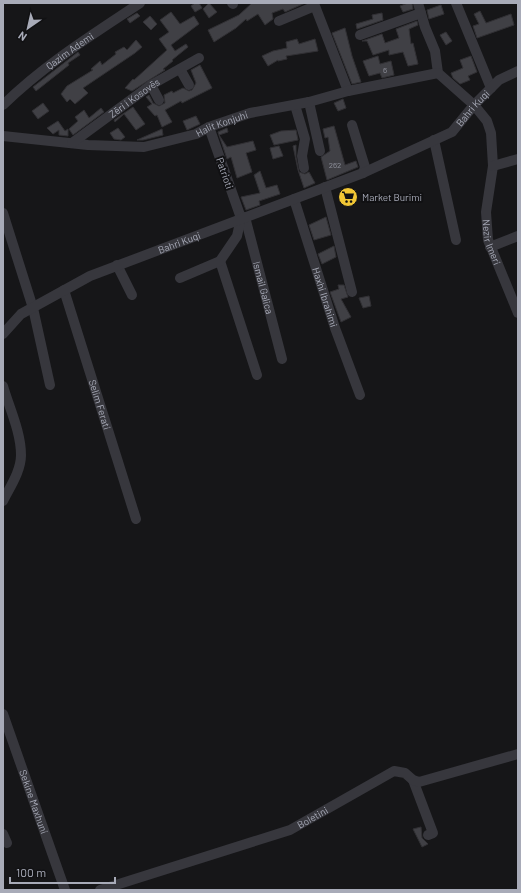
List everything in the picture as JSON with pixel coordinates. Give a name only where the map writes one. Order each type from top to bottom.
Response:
[{"type":"street","name":"Qazim Ademi","points":[[3,105],[44,68],[88,36],[108,26],[140,3]]},
{"type":"street","name":"Bahri Kuqi","points":[[456,3],[491,88]]},
{"type":"street","points":[[279,21],[315,6],[348,91]]},
{"type":"street","points":[[360,34],[419,8],[435,51],[438,73]]},
{"type":"street","name":"Zëri i Kosovës","points":[[72,143],[153,84],[199,58]]},
{"type":"street","points":[[180,69],[189,85]]},
{"type":"street","name":"Bahri Kuqi","points":[[3,334],[21,314],[90,276],[363,173],[452,132],[474,105],[499,80],[518,71]]},
{"type":"street","name":"Halit Konjuhi","points":[[3,136],[144,148],[196,134],[209,127],[250,113],[295,105],[348,91],[438,73]]},
{"type":"street","name":"Nezir Imeri","points":[[438,73],[474,105],[487,121],[491,133],[493,166],[486,212],[488,240],[516,300],[518,313]]},
{"type":"street","points":[[153,84],[160,99]]},
{"type":"street","points":[[309,102],[320,151]]},
{"type":"street","points":[[295,105],[306,140],[302,156],[304,168]]},
{"type":"street","points":[[352,125],[365,167],[363,173]]},
{"type":"street","name":"Patrioti","points":[[209,127],[243,218]]},
{"type":"street","points":[[434,140],[456,240]]},
{"type":"street","points":[[493,166],[518,160]]},
{"type":"street","points":[[325,187],[352,292]]},
{"type":"street","name":"Haxhi Ibrahimi","points":[[294,199],[335,328],[360,395]]},
{"type":"street","points":[[3,213],[33,308],[50,385]]},
{"type":"street","points":[[180,278],[220,262],[237,236],[243,218]]},
{"type":"street","name":"Ismail Galica","points":[[243,218],[282,359]]},
{"type":"street","points":[[490,247],[518,236]]},
{"type":"street","points":[[220,262],[257,375]]},
{"type":"street","points":[[117,265],[132,295]]},
{"type":"street","name":"Selim Ferati","points":[[64,290],[136,519]]},
{"type":"street","points":[[3,386],[18,438],[21,456],[14,480],[3,501]]},
{"type":"street","name":"Sekine Maxhuni","points":[[3,714],[65,890]]},
{"type":"street","points":[[413,780],[419,782],[518,754]]},
{"type":"street","name":"Boletini","points":[[100,890],[290,830],[394,771],[405,773],[413,780]]},
{"type":"street","points":[[413,780],[433,833],[428,835]]},
{"type":"building","points":[[195,3],[199,3],[202,8],[195,12],[191,6]]},
{"type":"building","points":[[209,3],[217,12],[209,18],[203,9]]},
{"type":"building","points":[[252,3],[305,3],[285,12],[283,9],[272,13],[273,19],[265,25],[258,14],[247,21],[246,19],[236,28],[214,42],[208,30],[239,15]]},
{"type":"building","points":[[412,3],[413,9],[403,12],[400,6]]},
{"type":"building","points":[[441,5],[444,14],[429,19],[427,10]]},
{"type":"building","points":[[480,11],[486,23],[511,14],[514,25],[477,38],[473,26],[479,24],[474,14]]},
{"type":"building","points":[[171,12],[180,24],[194,16],[199,24],[171,45],[175,51],[186,44],[188,47],[163,69],[165,70],[132,91],[125,88],[133,79],[134,80],[167,50],[159,39],[169,32],[160,20]]},
{"type":"building","points":[[137,13],[140,16],[130,23],[127,19]]},
{"type":"building","points":[[382,13],[383,20],[357,29],[356,24],[373,19],[372,15]]},
{"type":"building","points":[[150,16],[157,24],[151,30],[143,22]]},
{"type":"building","points":[[417,21],[418,25],[409,29],[411,44],[413,43],[418,64],[408,66],[403,52],[389,55],[389,50],[373,55],[367,41],[362,41],[382,34],[385,43],[399,38],[396,29]]},
{"type":"building","points":[[345,28],[352,56],[361,82],[352,84],[332,33]]},
{"type":"building","points":[[446,32],[452,41],[446,45],[440,35]]},
{"type":"building","points":[[297,39],[299,44],[315,39],[318,51],[286,56],[287,59],[278,60],[268,66],[262,56],[273,51],[287,48],[286,42]]},
{"type":"building","points":[[136,40],[142,47],[83,88],[88,93],[75,104],[70,99],[67,102],[61,94],[67,86],[93,70],[91,69],[100,61],[102,65],[116,54],[115,52],[124,47],[127,50]]},
{"type":"building","points":[[78,52],[80,55],[68,63],[69,65],[36,91],[33,87]]},
{"type":"building","points":[[378,56],[380,64],[391,61],[394,75],[382,78],[380,73],[369,76],[363,61]]},
{"type":"building","points":[[471,56],[477,72],[468,76],[470,80],[460,84],[453,78],[451,73],[463,68],[460,60]]},
{"type":"building","points":[[200,65],[212,88],[182,103],[181,101],[165,110],[172,122],[162,127],[157,115],[155,116],[147,107],[152,104],[146,97],[149,95],[153,103],[159,106],[165,103],[164,95],[172,91],[173,93],[183,88],[189,91],[192,90],[196,83],[191,70]]},
{"type":"building","points":[[343,99],[346,108],[338,111],[334,103]]},
{"type":"building","points":[[43,103],[49,111],[38,119],[32,111]]},
{"type":"building","points":[[133,107],[145,124],[136,130],[124,114],[115,122],[114,120]]},
{"type":"building","points":[[101,108],[104,112],[73,135],[69,129],[78,121],[75,117],[84,110],[89,118]]},
{"type":"building","points":[[196,116],[200,124],[187,130],[183,121]]},
{"type":"building","points":[[58,121],[65,131],[68,129],[68,136],[59,135],[59,130],[53,134],[47,128]]},
{"type":"building","points":[[334,126],[345,165],[356,161],[358,167],[327,180],[321,157],[330,151],[328,137],[325,138],[323,129]]},
{"type":"building","points":[[118,128],[125,137],[121,140],[114,139],[110,133]]},
{"type":"building","points":[[227,128],[228,132],[219,135],[218,132]]},
{"type":"building","points":[[162,129],[163,135],[137,140]]},
{"type":"building","points":[[296,130],[298,140],[274,145],[270,135],[281,131]]},
{"type":"building","points":[[219,135],[227,147],[253,141],[256,150],[246,153],[252,172],[237,178],[231,157],[227,159]]},
{"type":"building","points":[[296,145],[296,157],[299,172],[305,174],[309,172],[315,183],[304,188],[298,170],[293,146]]},
{"type":"building","points":[[279,146],[283,156],[273,159],[270,148]]},
{"type":"building","points":[[260,171],[266,188],[277,185],[280,194],[259,201],[260,205],[246,210],[241,197],[260,193],[254,175]]},
{"type":"building","name":"Market Burimi","points":[[350,188],[355,203],[346,206],[341,191]]},
{"type":"building","points":[[326,217],[331,235],[314,240],[309,225]]},
{"type":"building","points":[[334,246],[336,257],[322,264],[318,254]]},
{"type":"building","points":[[338,285],[344,285],[348,297],[341,299],[351,317],[341,322],[330,292],[339,289]]},
{"type":"building","points":[[369,296],[371,306],[363,308],[359,298]]},
{"type":"building","points":[[421,827],[422,838],[428,844],[422,847],[413,829]]},
{"type":"place","name":"Market Burimi","points":[[348,197]]}]
